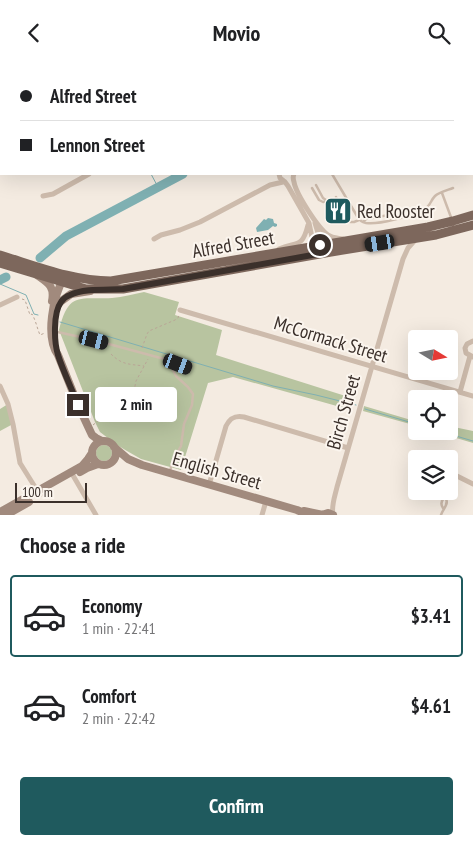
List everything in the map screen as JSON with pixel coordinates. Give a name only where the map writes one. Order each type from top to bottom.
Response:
[{"type":"main road","name":"Alfred Street","points":[[0,255],[94,290],[123,289],[317,249],[349,240],[452,221],[473,215]]},
{"type":"main road","name":"Alfred Street","points":[[0,263],[64,280],[99,281],[123,279],[272,253],[397,241],[436,235],[473,225]]},
{"type":"street","points":[[43,197],[53,194],[87,175]]},
{"type":"street","points":[[270,185],[278,175]]},
{"type":"street","points":[[279,175],[288,185],[309,223],[317,249]]},
{"type":"street","points":[[154,239],[200,222],[270,185],[290,181],[294,175]]},
{"type":"street","points":[[294,175],[294,184],[317,230],[317,249]]},
{"type":"street","points":[[311,215],[329,236],[349,240]]},
{"type":"street","points":[[272,253],[302,241],[309,223]]},
{"type":"street","points":[[460,229],[473,231]]},
{"type":"street","name":"Birch Street","points":[[327,515],[337,487],[403,259],[408,249],[418,237]]},
{"type":"street","points":[[397,241],[403,247],[403,259]]},
{"type":"street","points":[[6,515],[17,510],[38,493],[72,474],[98,464],[108,465],[116,454],[114,447],[110,443],[96,439],[92,435],[78,405],[58,355],[48,320],[53,292],[51,286],[37,274]]},
{"type":"street","points":[[52,334],[64,280]]},
{"type":"street","points":[[52,334],[53,309],[64,280]]},
{"type":"street","points":[[60,302],[75,293],[94,290]]},
{"type":"street","points":[[0,305],[17,297]]},
{"type":"street","name":"McCormack Street","points":[[180,310],[473,396]]},
{"type":"street","points":[[460,392],[472,356],[466,353],[465,348],[467,343],[473,341]]},
{"type":"street","points":[[0,386],[13,424],[20,463],[38,493]]},
{"type":"street","points":[[78,405],[94,460],[98,464]]},
{"type":"street","points":[[209,485],[226,426],[233,417],[244,417],[348,448]]},
{"type":"street","points":[[72,474],[85,463],[96,443],[102,441]]},
{"type":"street","name":"English Street","points":[[114,447],[128,459]]},
{"type":"street","name":"English Street","points":[[113,460],[119,458],[128,459],[142,465],[297,510],[327,515]]},
{"type":"street","points":[[72,474],[96,515]]},
{"type":"street","points":[[458,476],[473,484]]},
{"type":"street","points":[[262,515],[266,501]]},
{"type":"street","points":[[0,512],[17,510]]},
{"type":"street","name":"English Street","points":[[297,510],[308,515]]},
{"type":"lane","points":[[333,175],[359,220],[363,222],[373,223],[396,219],[423,210],[430,205],[436,195],[453,188]]},
{"type":"lane","points":[[312,188],[319,201],[328,201],[323,199],[316,185]]},
{"type":"lane","points":[[442,193],[452,221]]},
{"type":"lane","points":[[336,197],[350,222],[359,220]]},
{"type":"lane","points":[[52,334],[94,340],[168,360],[189,368]]},
{"type":"lane","points":[[168,360],[176,376],[193,394],[192,405],[184,424],[181,446],[173,460],[169,473]]},
{"type":"lane","points":[[441,515],[443,508]]},
{"type":"path","points":[[17,297],[19,300],[24,300],[30,315],[32,314],[35,320],[40,335],[52,334]]},
{"type":"path","points":[[89,427],[98,421],[107,419],[128,403],[133,396],[136,381],[149,355],[149,352],[142,350],[147,334],[149,331],[178,318],[180,310]]},
{"type":"path","points":[[111,354],[123,363],[144,365]]},
{"type":"green space","points":[[144,292],[179,302],[175,315],[222,330],[216,355],[355,399],[351,410],[233,377],[208,383],[181,470],[141,459],[117,445],[100,432],[59,330],[67,309],[71,303],[77,300],[116,298]]},
{"type":"green space","points":[[8,404],[13,424],[0,431],[0,409]]},
{"type":"green space","points":[[364,406],[408,419],[408,423],[363,411]]},
{"type":"green space","points":[[458,428],[473,431],[473,443],[458,439]]},
{"type":"green space","points":[[101,445],[107,445],[112,450],[110,459],[101,461],[96,456],[96,450]]},
{"type":"water","points":[[264,219],[273,219],[277,226],[257,232],[256,228]]},
{"type":"waterway","points":[[152,175],[158,187]]},
{"type":"waterway","points":[[40,258],[66,236],[181,175]]},
{"type":"waterway","points":[[0,280],[6,277]]},
{"type":"waterway","points":[[0,284],[26,295],[34,314],[38,315]]},
{"type":"waterway","points":[[60,322],[273,386],[356,405]]},
{"type":"waterway","points":[[365,409],[408,422]]},
{"type":"waterway","points":[[458,437],[473,441]]},
{"type":"place","name":"Red Rooster","points":[[338,211]]},
{"type":"route","points":[[78,405],[58,355],[55,331],[60,302],[71,294],[94,290],[123,289],[318,254],[320,245]]}]
